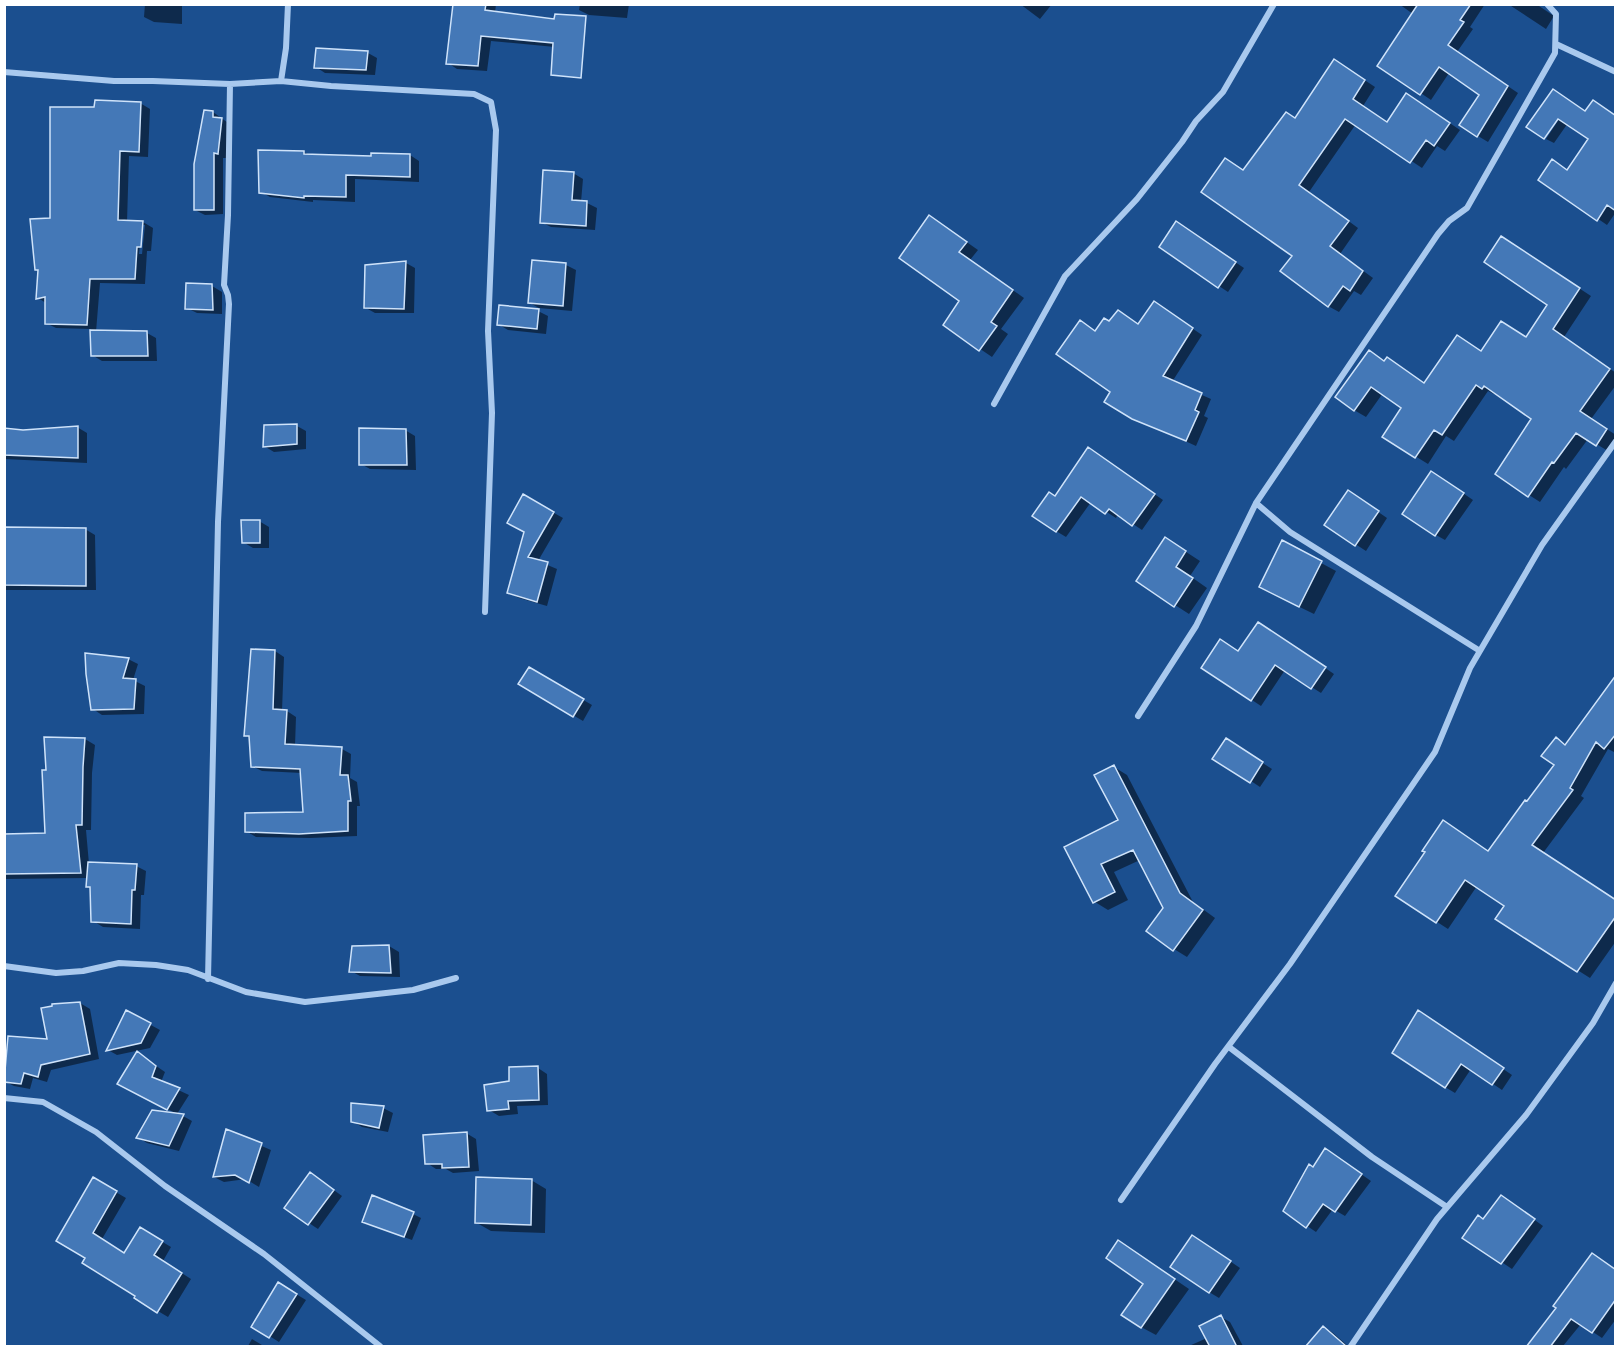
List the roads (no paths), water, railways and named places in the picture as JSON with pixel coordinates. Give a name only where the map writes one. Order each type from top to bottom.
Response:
[{"type":"street","points":[[281,81],[286,48],[288,4]]},
{"type":"street","points":[[994,404],[1065,276],[1137,199],[1196,122],[1223,92],[1274,4]]},
{"type":"street","points":[[1138,716],[1196,626],[1256,503],[1438,234],[1449,221],[1467,208],[1556,54],[1556,14],[1547,4]]},
{"type":"street","points":[[1556,44],[1616,72]]},
{"type":"street","points":[[4,72],[114,81],[230,84],[281,81],[474,94],[490,102],[496,130],[488,331],[492,413],[486,612]]},
{"type":"street","points":[[208,979],[218,522],[229,304],[224,285],[228,215],[230,84]]},
{"type":"street","points":[[1120,1200],[1290,964],[1435,752],[1470,668],[1542,545],[1616,441]]},
{"type":"street","points":[[1256,503],[1290,532],[1480,651]]},
{"type":"street","points":[[4,966],[56,973],[83,971],[119,963],[138,964],[188,970],[246,992],[305,1002],[413,990],[456,978]]},
{"type":"street","points":[[1351,1347],[1437,1219],[1526,1115],[1593,1023],[1616,982]]},
{"type":"street","points":[[1229,1047],[1372,1158],[1447,1207]]},
{"type":"street","points":[[4,1098],[42,1102],[96,1132],[175,1193],[264,1254],[380,1347]]}]
